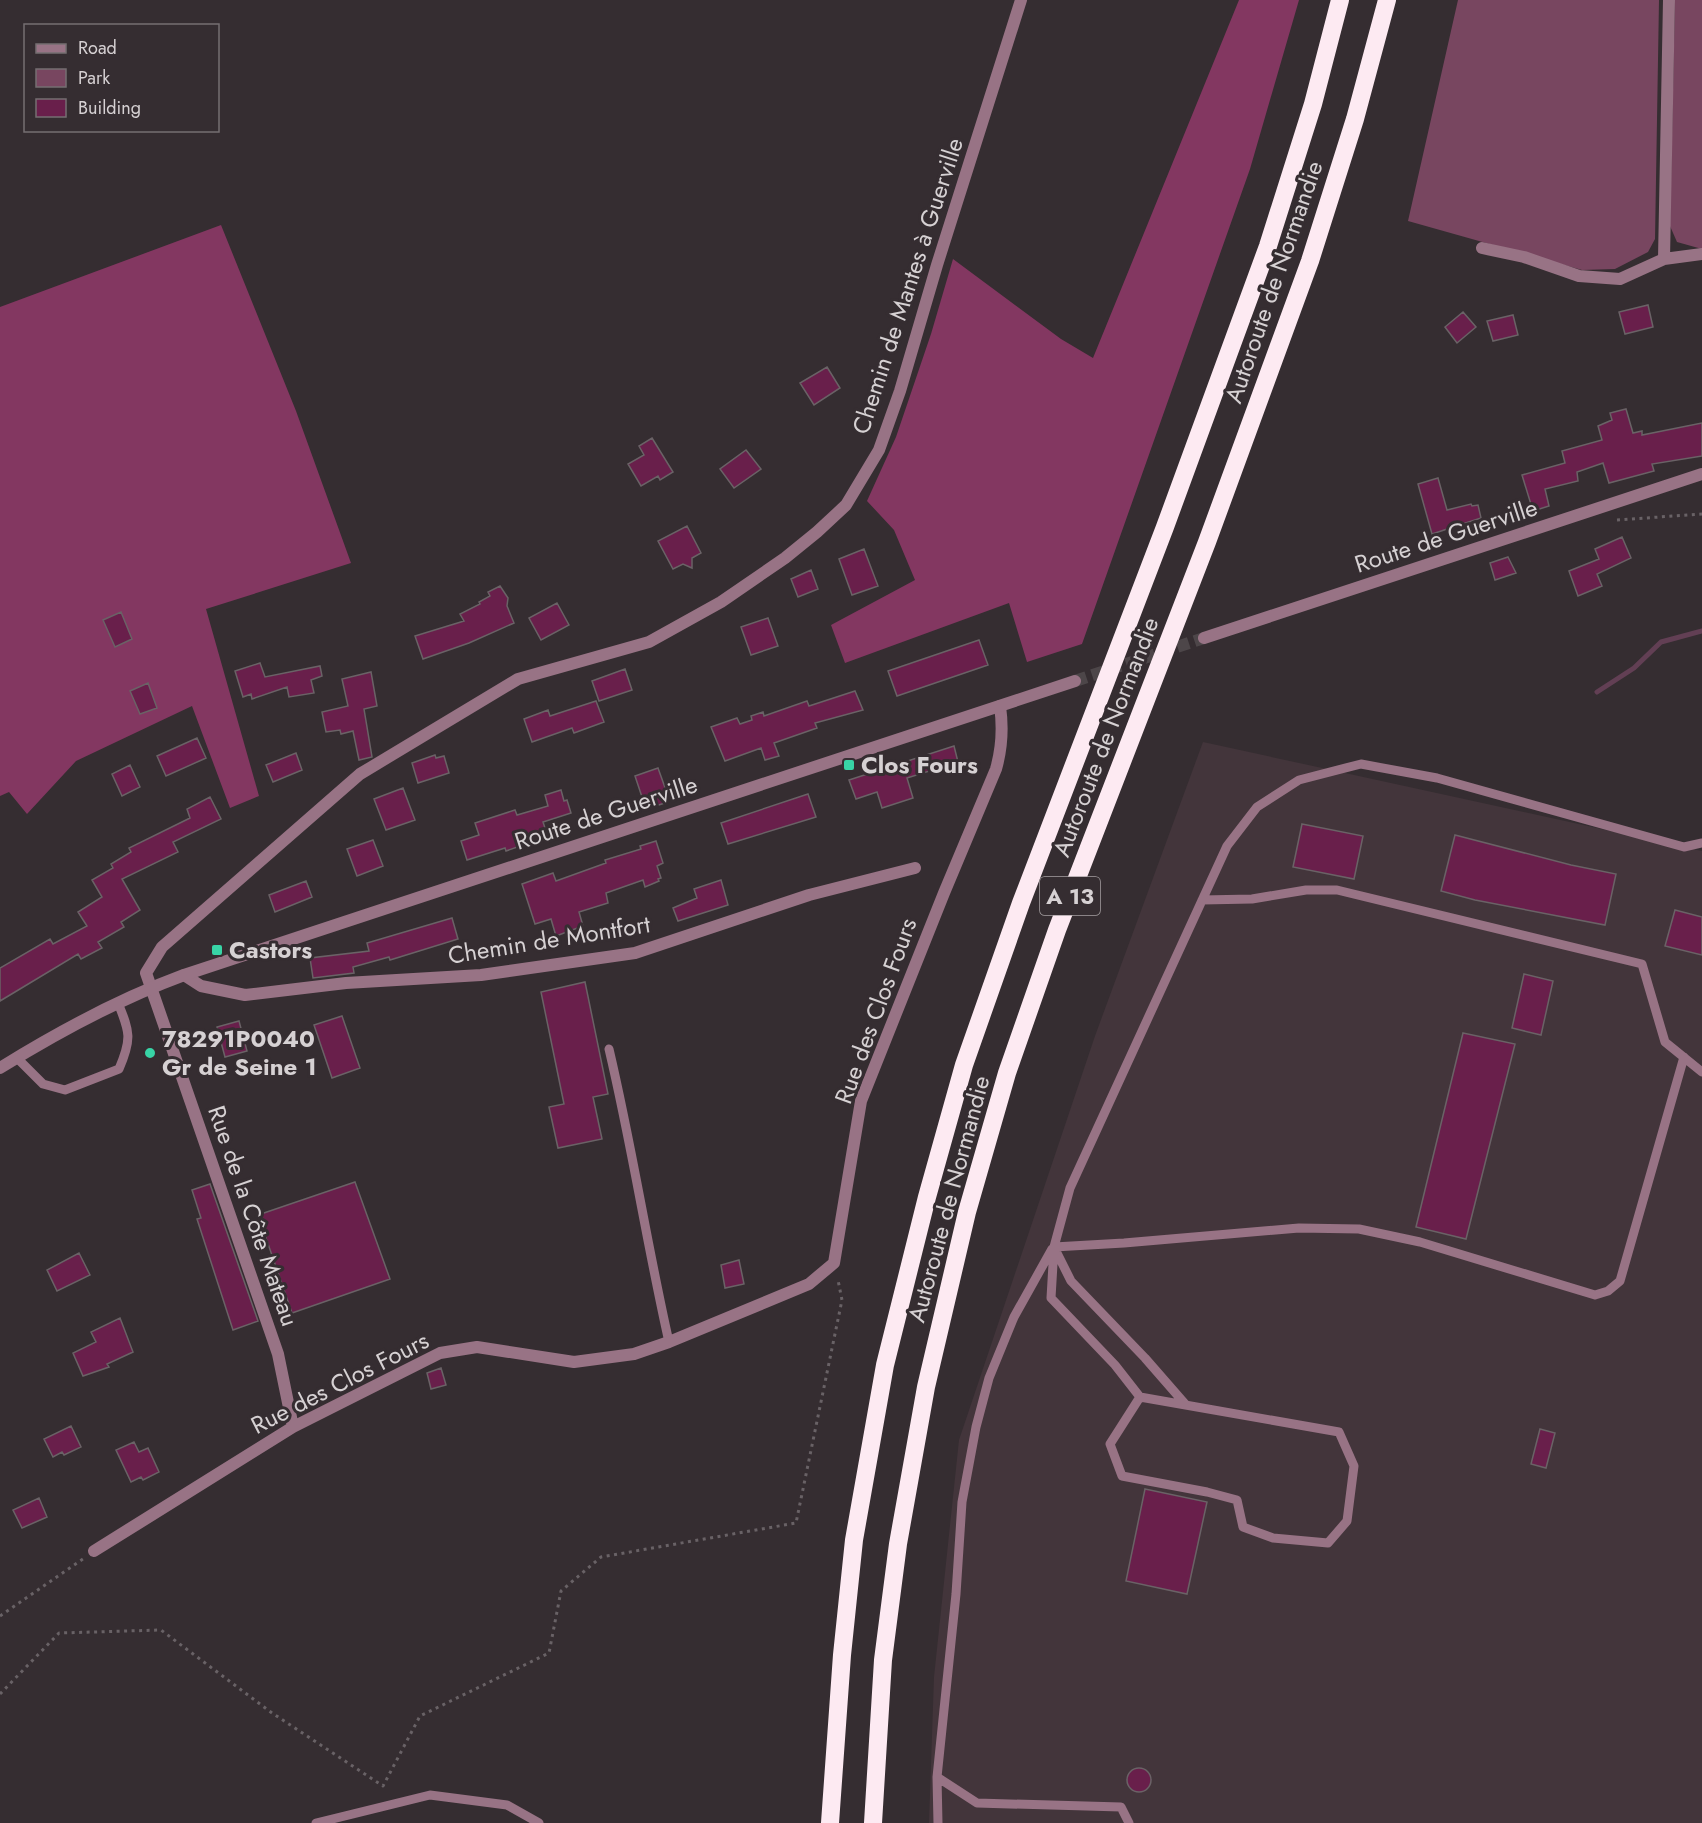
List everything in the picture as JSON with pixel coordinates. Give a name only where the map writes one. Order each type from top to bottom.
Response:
[{"type":"highway","name":"Autoroute de Normandie","points":[[830,1823],[842,1655],[854,1540],[885,1365],[927,1197],[964,1065],[1021,903],[1165,527],[1268,246],[1313,104],[1340,0]]},
{"type":"highway","name":"Autoroute de Normandie","points":[[873,1823],[883,1660],[898,1544],[926,1387],[974,1190],[1007,1073],[1057,930],[1207,542],[1310,261],[1355,119],[1387,0]]},
{"type":"street","name":"Chemin de Mantes à Guerville","points":[[152,987],[146,973],[162,947],[360,774],[518,679],[649,642],[721,603],[785,558],[846,505],[879,450],[900,391],[937,265],[1021,0]]},
{"type":"street","points":[[1664,259],[1669,0]]},
{"type":"street","points":[[1482,248],[1524,257],[1579,276],[1620,279],[1664,259],[1702,254]]},
{"type":"street","name":"Route de Guerville","points":[[1204,638],[1702,474]]},
{"type":"street","name":"Route de Guerville","points":[[0,1068],[118,1003],[184,975],[1075,681]]},
{"type":"street","name":"Rue des Clos Fours","points":[[94,1551],[293,1427],[440,1353],[477,1347],[574,1362],[634,1354],[669,1342],[809,1284],[834,1263],[861,1101],[998,761],[1002,735],[1000,706]]},
{"type":"street","name":"Chemin de Montfort","points":[[184,975],[201,987],[245,995],[346,983],[481,975],[636,952],[810,895],[915,868]]},
{"type":"street","name":"Rue de la Côte Mateau","points":[[152,987],[278,1354],[293,1427]]},
{"type":"lane","points":[[1140,1397],[1110,1444],[1122,1476],[1207,1492],[1236,1500],[1243,1527],[1273,1538],[1328,1543],[1347,1521],[1354,1466],[1339,1432],[1140,1397],[1115,1365],[1051,1298],[1054,1247],[1070,1188],[1227,846],[1257,807],[1299,780],[1361,764],[1437,778],[1684,847],[1702,843]]},
{"type":"lane","points":[[1202,900],[1252,899],[1306,890],[1337,890],[1642,964],[1665,1042],[1702,1072]]},
{"type":"lane","points":[[17,1058],[42,1084],[66,1090],[119,1069],[129,1047],[126,1024],[118,1003]]},
{"type":"lane","points":[[609,1048],[627,1122],[655,1280],[669,1342]]},
{"type":"lane","points":[[1054,1247],[1299,1228],[1359,1229],[1420,1242],[1595,1295],[1608,1291],[1620,1281],[1683,1057]]},
{"type":"lane","points":[[1054,1247],[1071,1281],[1145,1358],[1186,1405]]},
{"type":"lane","points":[[938,1823],[936,1777],[956,1594],[962,1502],[976,1427],[989,1378],[1014,1317],[1054,1247]]},
{"type":"lane","points":[[936,1777],[977,1803],[1121,1807],[1129,1823]]},
{"type":"lane","points":[[316,1823],[430,1795],[507,1805],[539,1823]]},
{"type":"path","points":[[1611,520],[1702,514]]},
{"type":"path","points":[[0,1694],[59,1633],[161,1630],[272,1713],[383,1786],[420,1716],[549,1653],[561,1591],[601,1557],[796,1523],[842,1300],[834,1263]]},
{"type":"path","points":[[0,1616],[94,1551]]},
{"type":"shaded area","points":[[1239,0],[1299,0],[1250,169],[1082,644],[1027,662],[1009,603],[845,663],[831,625],[915,580],[894,530],[867,501],[896,437],[931,334],[953,259],[1061,339],[1093,358]]},
{"type":"shaded area","points":[[221,225],[296,411],[351,563],[206,609],[259,796],[230,808],[192,706],[76,761],[27,814],[9,792],[0,796],[0,307]]},
{"type":"shaded area","points":[[1203,742],[1702,851],[1702,1823],[929,1823],[934,1677],[959,1440],[1095,1036]]},
{"type":"green space","points":[[1458,0],[1659,0],[1655,239],[1648,252],[1615,269],[1582,270],[1408,221]]},
{"type":"green space","points":[[1675,0],[1702,0],[1702,249],[1677,242],[1670,226]]},
{"type":"building","points":[[1648,305],[1653,327],[1625,334],[1619,312]]},
{"type":"building","points":[[1463,312],[1476,327],[1457,343],[1445,327]]},
{"type":"building","points":[[1513,315],[1518,335],[1493,341],[1487,321]]},
{"type":"building","points":[[827,367],[840,388],[814,405],[800,383]]},
{"type":"building","points":[[1626,409],[1633,433],[1642,431],[1642,435],[1702,423],[1702,456],[1652,464],[1654,471],[1609,483],[1603,463],[1577,472],[1578,481],[1545,489],[1549,506],[1533,511],[1522,475],[1565,463],[1562,451],[1602,440],[1598,426],[1612,420],[1610,413]]},
{"type":"building","points":[[652,438],[673,472],[660,480],[658,476],[641,486],[628,464],[644,455],[639,446]]},
{"type":"building","points":[[746,450],[761,469],[734,488],[720,469]]},
{"type":"building","points":[[1438,478],[1447,510],[1471,504],[1472,506],[1478,505],[1481,518],[1432,534],[1418,484]]},
{"type":"building","points":[[687,526],[701,553],[692,558],[692,568],[683,564],[673,569],[658,541]]},
{"type":"building","points":[[1622,537],[1631,558],[1597,574],[1602,586],[1578,596],[1569,571],[1599,559],[1595,549]]},
{"type":"building","points":[[864,549],[878,586],[852,595],[839,559]]},
{"type":"building","points":[[1508,557],[1516,573],[1495,580],[1490,563]]},
{"type":"building","points":[[811,570],[818,589],[798,597],[791,579]]},
{"type":"building","points":[[500,586],[508,598],[507,606],[514,623],[469,643],[423,659],[415,636],[464,621],[460,614],[480,604],[479,602],[490,596],[488,592]]},
{"type":"building","points":[[557,603],[569,625],[541,640],[529,618]]},
{"type":"building","points":[[121,612],[132,639],[115,647],[103,620]]},
{"type":"building","points":[[768,618],[778,646],[751,655],[741,627]]},
{"type":"building","points":[[979,640],[988,665],[897,696],[888,671]]},
{"type":"building","points":[[260,663],[265,677],[320,666],[322,676],[311,680],[314,693],[289,697],[287,687],[252,699],[251,694],[243,697],[235,671]]},
{"type":"building","points":[[625,669],[632,690],[599,701],[592,681]]},
{"type":"building","points":[[371,672],[377,706],[364,709],[372,757],[359,760],[353,731],[341,734],[340,730],[326,732],[322,712],[348,706],[342,679]]},
{"type":"building","points":[[148,683],[157,708],[140,714],[130,691]]},
{"type":"building","points":[[855,691],[863,710],[815,723],[817,728],[774,743],[779,756],[765,760],[761,748],[725,761],[711,727],[737,718],[740,724],[752,720],[751,716],[763,712],[764,716],[807,701],[809,706]]},
{"type":"building","points":[[596,701],[604,722],[574,733],[572,728],[532,742],[524,719],[548,710],[550,716]]},
{"type":"building","points":[[197,738],[206,758],[166,776],[157,756]]},
{"type":"building","points":[[954,746],[958,762],[907,778],[913,798],[882,808],[877,792],[856,799],[849,780]]},
{"type":"building","points":[[296,753],[302,770],[273,782],[266,765]]},
{"type":"building","points":[[435,755],[436,758],[444,756],[449,773],[418,783],[412,763]]},
{"type":"building","points":[[130,765],[140,787],[122,796],[112,774]]},
{"type":"building","points":[[658,768],[668,802],[646,809],[635,776]]},
{"type":"building","points":[[403,788],[415,820],[386,830],[374,799]]},
{"type":"building","points":[[561,790],[571,813],[543,822],[546,831],[524,838],[526,844],[467,860],[461,841],[479,835],[475,823],[515,810],[517,815],[548,806],[545,795]]},
{"type":"building","points":[[808,794],[816,817],[728,844],[721,823]]},
{"type":"building","points":[[210,797],[221,819],[173,842],[178,852],[122,879],[140,910],[121,922],[124,927],[98,942],[102,948],[81,959],[78,954],[0,1001],[0,968],[50,939],[53,944],[87,926],[78,912],[102,897],[92,880],[113,868],[111,864],[131,852],[129,848],[190,818],[187,809]]},
{"type":"building","points":[[1302,824],[1363,836],[1354,879],[1293,867]]},
{"type":"building","points":[[1455,835],[1571,865],[1616,874],[1605,925],[1475,900],[1441,891]]},
{"type":"building","points":[[373,840],[383,866],[357,876],[347,849]]},
{"type":"building","points":[[656,841],[663,863],[657,866],[661,878],[658,879],[659,881],[645,887],[643,880],[606,893],[608,903],[579,912],[583,926],[556,936],[551,919],[535,924],[522,884],[553,873],[556,881],[606,863],[605,860],[641,849],[640,846]]},
{"type":"building","points":[[721,880],[728,905],[678,921],[673,908],[697,898],[694,889]]},
{"type":"building","points":[[306,881],[312,897],[275,912],[269,895]]},
{"type":"building","points":[[1675,910],[1702,917],[1702,955],[1665,946]]},
{"type":"building","points":[[452,918],[458,939],[390,960],[389,957],[353,967],[354,973],[313,978],[310,958],[369,951],[367,943]]},
{"type":"building","points":[[1524,974],[1553,981],[1541,1035],[1512,1028]]},
{"type":"building","points":[[585,982],[608,1094],[593,1097],[602,1139],[558,1148],[549,1107],[564,1104],[541,992]]},
{"type":"building","points":[[342,1016],[360,1068],[332,1078],[314,1025]]},
{"type":"building","points":[[239,1021],[247,1051],[225,1057],[217,1027]]},
{"type":"building","points":[[1463,1033],[1515,1044],[1466,1239],[1416,1227]]},
{"type":"building","points":[[355,1182],[390,1279],[292,1313],[258,1215]]},
{"type":"building","points":[[210,1184],[258,1321],[233,1330],[197,1219],[201,1218],[192,1190]]},
{"type":"building","points":[[79,1253],[90,1275],[57,1291],[47,1270]]},
{"type":"building","points":[[739,1260],[744,1284],[725,1288],[721,1265]]},
{"type":"building","points":[[120,1318],[133,1352],[107,1364],[109,1367],[83,1376],[73,1353],[96,1342],[91,1332]]},
{"type":"building","points":[[441,1368],[446,1385],[431,1389],[427,1373]]},
{"type":"building","points":[[71,1426],[81,1447],[64,1455],[62,1452],[53,1457],[44,1439]]},
{"type":"building","points":[[1540,1429],[1555,1433],[1546,1468],[1531,1464]]},
{"type":"building","points":[[134,1442],[139,1452],[148,1448],[159,1472],[143,1480],[141,1477],[131,1482],[116,1450]]},
{"type":"building","points":[[1145,1489],[1207,1502],[1187,1594],[1126,1581]]},
{"type":"building","points":[[39,1498],[47,1517],[22,1528],[13,1510]]},
{"type":"building","points":[[1139,1768],[1144,1769],[1150,1775],[1150,1785],[1144,1791],[1139,1792],[1134,1791],[1128,1785],[1127,1780],[1128,1775],[1134,1769]]},
{"type":"waterway","points":[[1597,692],[1634,668],[1661,642],[1702,631]]},
{"type":"tunnel","points":[[1075,681],[1204,638]]},
{"type":"place","name":"Clos Fours","points":[[849,765]]},
{"type":"place","name":"Castors","points":[[217,950]]},
{"type":"place","name":"78291P0040 Gr de Seine 1","points":[[150,1053]]}]
